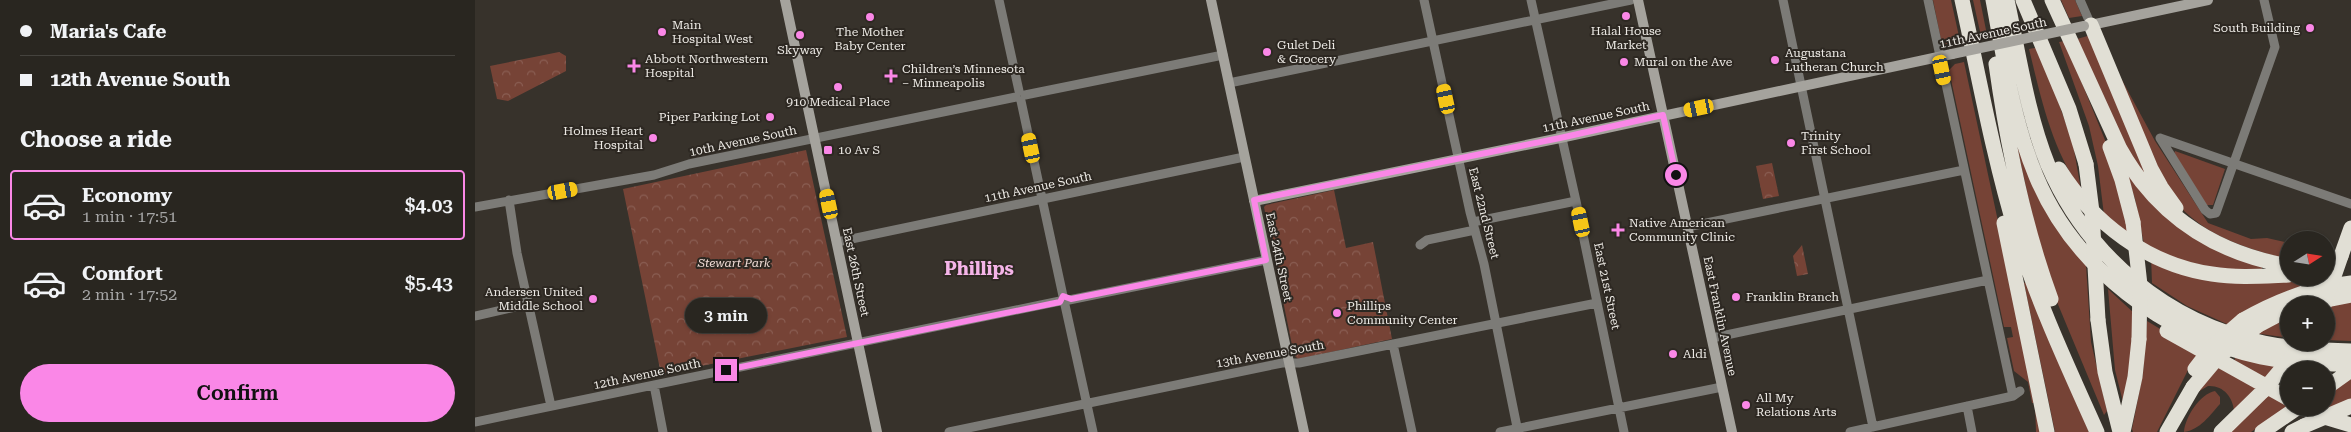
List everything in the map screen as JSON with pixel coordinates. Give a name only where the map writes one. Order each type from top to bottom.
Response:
[{"type":"highway","points":[[1962,0],[1989,125],[2020,244],[2068,367],[2094,426]]},
{"type":"highway","points":[[1992,0],[1990,25],[1999,85],[2022,199],[2041,268],[2073,357],[2094,426]]},
{"type":"highway","points":[[1992,0],[2013,102],[2028,156],[2048,201],[2087,259],[2135,308],[2187,343],[2280,394]]},
{"type":"highway","points":[[2007,0],[2037,130],[2053,175],[2069,206],[2096,246],[2123,273],[2161,300],[2199,321],[2229,334],[2296,348],[2351,351]]},
{"type":"highway","points":[[2023,0],[2069,109],[2086,164]]},
{"type":"highway","points":[[2034,0],[2073,112],[2086,164],[2093,220],[2098,320],[2107,384],[2121,432]]},
{"type":"highway","points":[[2052,0],[2117,166],[2133,222],[2140,285],[2139,339],[2134,382],[2121,432]]},
{"type":"highway","points":[[2052,0],[2114,138],[2133,170],[2172,215],[2193,231],[2251,257],[2280,264]]},
{"type":"highway","points":[[2087,25],[2161,187],[2184,216],[2224,246]]},
{"type":"highway","points":[[2019,58],[2041,130],[2057,165],[2078,195],[2115,233],[2151,255],[2187,269],[2223,275],[2280,275]]},
{"type":"highway","points":[[1989,125],[1992,166],[2047,432]]},
{"type":"highway","points":[[2327,296],[2351,228]]},
{"type":"highway","points":[[2067,230],[2089,258],[2116,284],[2148,309],[2191,333],[2215,343],[2273,359],[2351,364]]},
{"type":"highway","points":[[2335,274],[2351,275]]},
{"type":"highway","points":[[2167,432],[2189,385],[2250,323],[2302,293],[2351,282]]},
{"type":"highway","points":[[2335,299],[2351,296]]},
{"type":"highway","points":[[2250,323],[2280,312]]},
{"type":"highway","points":[[2221,432],[2275,378],[2297,351]]},
{"type":"highway","points":[[2335,382],[2351,370]]},
{"type":"highway","points":[[2298,429],[2351,406]]},
{"type":"highway","points":[[2262,432],[2285,416]]},
{"type":"highway","points":[[2325,416],[2351,425]]},
{"type":"street","name":"East 26th Street","points":[[785,0],[877,432]]},
{"type":"street","points":[[999,0],[1093,432]]},
{"type":"street","name":"East 24th Street","points":[[1211,0],[1304,432]]},
{"type":"street","name":"East 22nd Street","points":[[1424,0],[1496,323],[1517,431]]},
{"type":"street","name":"East 21st Street","points":[[1531,0],[1560,138],[1576,201],[1624,432]]},
{"type":"street","points":[[1229,84],[1631,0]]},
{"type":"street","name":"East Franklin Avenue","points":[[1638,0],[1732,432]]},
{"type":"street","points":[[1783,0],[1873,427]]},
{"type":"street","points":[[1852,432],[2016,394],[1988,280],[1927,0]]},
{"type":"street","points":[[2081,0],[2087,25]]},
{"type":"street","name":"11th Avenue South","points":[[1254,200],[1560,138],[2208,0]]},
{"type":"street","points":[[2264,0],[2275,47],[2235,164],[2216,213],[2210,214],[2205,210],[2160,138],[2235,164],[2351,204]]},
{"type":"street","name":"10th Avenue South","points":[[475,207],[655,175],[689,164],[1223,55]]},
{"type":"street","name":"11th Avenue South","points":[[837,242],[1244,157]]},
{"type":"street","points":[[1687,227],[1964,170]]},
{"type":"street","points":[[509,200],[517,253],[551,406]]},
{"type":"street","points":[[1419,245],[1427,240],[1474,226],[1576,201]]},
{"type":"street","name":"12th Avenue South","points":[[475,422],[1266,260]]},
{"type":"street","points":[[1711,338],[1988,280]]},
{"type":"street","name":"13th Avenue South","points":[[949,432],[1273,364],[1289,363],[1393,344],[1597,302]]},
{"type":"street","points":[[475,316],[529,304]]},
{"type":"street","points":[[1393,344],[1411,432]]},
{"type":"street","points":[[654,385],[663,432]]},
{"type":"street","points":[[1500,432],[1517,431],[1722,387]]},
{"type":"street","points":[[1967,406],[1972,432]]},
{"type":"green space","points":[[1933,0],[1951,0],[1960,41],[1942,45]]},
{"type":"green space","points":[[1973,0],[1980,0],[1987,35],[1981,36]]},
{"type":"green space","points":[[2061,0],[2075,0],[2082,16],[2069,18]]},
{"type":"green space","points":[[2091,35],[2154,183],[2135,167],[2077,39]]},
{"type":"green space","points":[[2065,41],[2111,155],[2129,236],[2104,215],[2098,166],[2089,126],[2059,42]]},
{"type":"green space","points":[[2103,45],[2155,141],[2208,223],[2251,239],[2267,238],[2280,241],[2280,257],[2223,238],[2181,209],[2168,194]]},
{"type":"green space","points":[[2039,47],[2073,144],[2081,190],[2062,157],[2048,122],[2029,49]]},
{"type":"green space","points":[[559,52],[566,56],[566,71],[508,101],[497,99],[490,66]]},
{"type":"green space","points":[[1964,62],[2043,432],[2036,432],[2035,403],[2032,403],[2028,382],[2014,371],[2007,338],[2013,337],[2011,327],[2004,327],[1949,70],[1955,64]]},
{"type":"green space","points":[[2007,101],[2071,247],[2086,265],[2091,342],[2107,411],[2104,415],[2057,302],[2042,260]]},
{"type":"green space","name":"Stewart Park","points":[[806,150],[847,337],[661,374],[623,189]]},
{"type":"green space","points":[[2175,151],[2225,169],[2213,205],[2206,205],[2174,154]]},
{"type":"green space","points":[[1772,163],[1779,196],[1763,199],[1756,166]]},
{"type":"green space","points":[[2125,168],[2147,193],[2262,267],[2262,270],[2219,269],[2176,259],[2144,244],[2135,199]]},
{"type":"green space","points":[[1334,190],[1346,248],[1373,242],[1392,339],[1298,359],[1294,355],[1264,207]]},
{"type":"green space","points":[[1802,245],[1808,274],[1797,276],[1793,256]]},
{"type":"green space","points":[[2151,257],[2222,278],[2280,279],[2280,286],[2307,286],[2287,296],[2280,296],[2280,300],[2229,325],[2187,306],[2152,283]]},
{"type":"green space","points":[[2026,282],[2089,432],[2055,432],[2024,283]]},
{"type":"green space","points":[[2108,289],[2134,313],[2135,332],[2124,406],[2115,370]]},
{"type":"green space","points":[[2351,298],[2351,341],[2335,340],[2335,301]]},
{"type":"green space","points":[[2280,318],[2280,337],[2254,333]]},
{"type":"green space","points":[[2147,321],[2200,353],[2188,370],[2157,432],[2133,432],[2143,373]]},
{"type":"green space","points":[[2236,356],[2279,365],[2264,380],[2234,361]]},
{"type":"green space","points":[[2218,364],[2258,386],[2234,411],[2232,401],[2223,390],[2208,386],[2198,392]]},
{"type":"green space","points":[[2351,377],[2351,400],[2335,406],[2335,389]]},
{"type":"green space","points":[[2215,391],[2220,397],[2220,404],[2200,425],[2184,432],[2187,420],[2194,407],[2209,393]]},
{"type":"green space","points":[[2268,392],[2280,401],[2280,413],[2251,432],[2226,432]]},
{"type":"place","name":"Halal House Market","points":[[1626,16]]},
{"type":"place","name":"The Mother Baby Center","points":[[870,17]]},
{"type":"place","name":"South Building","points":[[2310,28]]},
{"type":"place","name":"Main Hospital West","points":[[662,32]]},
{"type":"place","name":"Skyway","points":[[800,35]]},
{"type":"place","name":"Gulet Deli & Grocery","points":[[1267,52]]},
{"type":"place","name":"Augustana Lutheran Church","points":[[1775,60]]},
{"type":"place","name":"Mural on the Ave","points":[[1624,62]]},
{"type":"place","name":"Abbott Northwestern Hospital","points":[[634,66]]},
{"type":"place","name":"Children’s Minnesota – Minneapolis","points":[[891,76]]},
{"type":"place","name":"910 Medical Place","points":[[838,87]]},
{"type":"place","name":"Piper Parking Lot","points":[[770,117]]},
{"type":"place","name":"Holmes Heart Hospital","points":[[653,138]]},
{"type":"place","name":"Trinity First School","points":[[1791,143]]},
{"type":"place","name":"10 Av S","points":[[828,150]]},
{"type":"place","name":"Native American Community Clinic","points":[[1618,230]]},
{"type":"place","name":"Franklin Branch","points":[[1736,297]]},
{"type":"place","name":"Andersen United Middle School","points":[[593,299]]},
{"type":"place","name":"Phillips Community Center","points":[[1337,313]]},
{"type":"place","name":"Aldi","points":[[1673,354]]},
{"type":"place","name":"All My Relations Arts","points":[[1746,405]]},
{"type":"district","name":"Phillips","points":[[979,269]]},
{"type":"route","points":[[726,370],[1060,302],[1060,297],[1063,296],[1067,296],[1069,300],[1258,260],[1266,260],[1254,200],[1560,138],[1663,115],[1676,175]]}]
